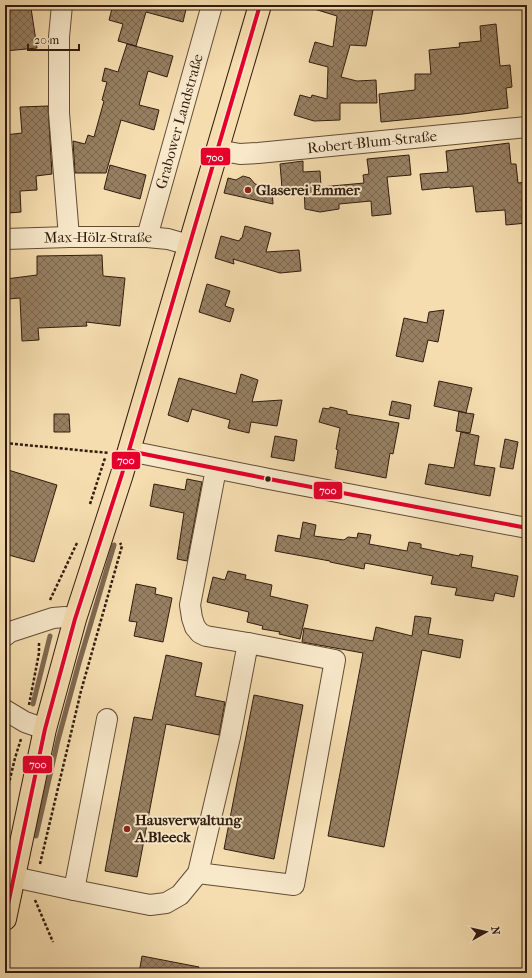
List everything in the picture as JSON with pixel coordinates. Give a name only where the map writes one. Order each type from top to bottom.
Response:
[{"type":"main road","points":[[5,919],[45,729],[75,619],[129,450],[260,5]]},
{"type":"street","points":[[62,5],[59,37],[59,113],[68,237]]},
{"type":"street","name":"Grabower Landstraße","points":[[147,237],[212,5]]},
{"type":"street","name":"Robert-Blum-Straße","points":[[217,150],[240,154],[258,153],[527,127]]},
{"type":"street","name":"Max-Hölz-Straße","points":[[5,239],[147,237],[168,239],[189,245]]},
{"type":"street","points":[[129,450],[216,469],[527,528]]},
{"type":"street","points":[[198,873],[294,885],[335,660],[206,636],[200,633],[195,627],[190,605],[216,469]]},
{"type":"street","points":[[5,636],[10,632],[53,618],[65,617],[75,619]]},
{"type":"street","points":[[14,877],[150,904],[166,902],[180,895],[198,873],[230,737],[248,643]]},
{"type":"street","points":[[5,710],[25,722],[45,729]]},
{"type":"street","points":[[74,890],[107,719]]},
{"type":"path","points":[[5,443],[106,452],[90,505]]},
{"type":"path","points":[[40,622],[78,541]]},
{"type":"path","points":[[53,942],[33,897],[80,691],[122,546],[120,542]]},
{"type":"building","points":[[5,5],[21,5],[21,9],[31,8],[37,48],[5,51]]},
{"type":"building","points":[[113,5],[187,5],[183,22],[146,12],[136,46],[118,41],[123,24],[109,20]]},
{"type":"building","points":[[311,5],[374,5],[366,46],[350,45],[341,77],[357,81],[376,80],[377,103],[340,103],[340,120],[314,121],[294,115],[300,95],[311,98],[312,95],[327,99],[328,67],[309,62],[315,42],[333,47],[337,16],[311,8]]},
{"type":"building","points":[[496,24],[500,66],[510,65],[512,87],[506,88],[508,108],[381,122],[379,94],[415,90],[415,74],[431,74],[429,50],[460,47],[459,43],[481,41],[480,26]]},
{"type":"building","points":[[127,44],[173,56],[167,77],[148,71],[139,105],[159,110],[154,130],[121,120],[106,173],[75,173],[73,141],[85,144],[88,135],[94,137],[104,101],[102,100],[107,82],[102,81],[105,68],[118,72]]},
{"type":"building","points":[[48,106],[52,174],[36,176],[37,190],[20,191],[21,212],[9,213],[8,207],[5,208],[5,135],[22,133],[20,107]]},
{"type":"building","points":[[509,143],[511,164],[516,164],[518,183],[527,182],[527,223],[506,225],[505,210],[476,212],[473,186],[422,190],[420,174],[448,172],[446,151]]},
{"type":"building","points":[[409,155],[411,175],[387,177],[391,214],[372,216],[371,201],[339,204],[339,209],[320,212],[305,209],[304,186],[282,188],[280,164],[303,161],[303,172],[320,171],[321,187],[364,183],[363,175],[369,174],[367,159]]},
{"type":"building","points":[[110,165],[146,175],[140,199],[104,189]]},
{"type":"building","name":"Glaserei Emmer","points":[[243,176],[250,178],[255,184],[272,188],[273,204],[224,193],[228,178],[236,180]]},
{"type":"building","points":[[245,226],[271,233],[266,252],[299,250],[301,271],[280,273],[233,259],[234,264],[215,258],[221,236],[239,241],[242,238]]},
{"type":"building","points":[[102,255],[103,276],[125,278],[120,326],[86,322],[87,326],[38,328],[39,340],[22,341],[20,298],[8,299],[6,279],[37,275],[37,256]]},
{"type":"building","points":[[207,284],[230,291],[225,306],[234,309],[230,322],[199,312]]},
{"type":"building","points":[[444,310],[438,342],[428,340],[423,362],[396,356],[404,318],[427,323],[429,312]]},
{"type":"building","points":[[241,374],[258,380],[252,402],[282,400],[277,426],[251,422],[249,433],[228,428],[230,420],[192,409],[188,422],[168,415],[179,378],[236,394]]},
{"type":"building","points":[[439,381],[472,388],[466,413],[474,414],[470,433],[456,431],[459,411],[434,406]]},
{"type":"building","points":[[392,401],[411,405],[409,419],[389,415]]},
{"type":"building","points":[[330,407],[347,411],[347,414],[399,423],[393,454],[390,453],[386,478],[335,468],[338,450],[336,449],[340,428],[319,422],[323,408],[329,409]]},
{"type":"building","points":[[54,414],[69,414],[70,432],[54,432]]},
{"type":"building","points":[[461,432],[479,436],[474,465],[495,468],[490,496],[425,484],[429,464],[454,468]]},
{"type":"building","points":[[275,436],[297,440],[294,461],[271,457]]},
{"type":"building","points":[[505,439],[518,442],[513,469],[500,467]]},
{"type":"building","points":[[5,469],[57,485],[34,562],[5,554]]},
{"type":"building","points":[[187,479],[202,482],[187,561],[177,559],[184,513],[150,506],[154,484],[185,490]]},
{"type":"building","points":[[303,522],[316,525],[314,536],[344,540],[348,537],[357,538],[358,533],[371,535],[369,544],[407,551],[409,542],[421,544],[421,548],[459,556],[460,554],[473,556],[471,567],[518,576],[514,597],[495,593],[493,601],[455,595],[457,588],[431,584],[433,576],[365,563],[364,569],[275,551],[278,535],[300,539]]},
{"type":"building","points":[[228,571],[246,575],[245,579],[272,585],[270,596],[308,605],[300,639],[279,634],[280,632],[262,629],[263,626],[247,622],[249,612],[207,602],[213,577],[225,580]]},
{"type":"building","points":[[136,584],[156,588],[155,594],[172,598],[163,642],[134,636],[137,622],[129,621]]},
{"type":"building","points":[[415,616],[431,618],[428,634],[463,640],[460,658],[422,650],[384,847],[328,836],[363,653],[302,642],[304,628],[373,641],[376,627],[412,636]]},
{"type":"building","points":[[166,655],[202,663],[195,696],[225,702],[219,735],[166,724],[137,877],[105,871],[134,717],[152,720]]},
{"type":"building","points":[[254,695],[303,705],[274,859],[224,849]]},
{"type":"building","points":[[142,956],[199,967],[198,973],[139,973]]},
{"type":"waterway","points":[[36,836],[58,740],[114,545]]},
{"type":"waterway","points":[[33,704],[50,636]]},
{"type":"transit line","name":"700","points":[[5,919],[45,729],[75,619],[122,474],[260,5]]},
{"type":"transit line","name":"700","points":[[129,450],[269,479],[527,528]]},
{"type":"place","name":"Glaserei Emmer","points":[[248,190]]},
{"type":"place","name":"Hausverwaltung A.Bleeck","points":[[127,829]]}]
